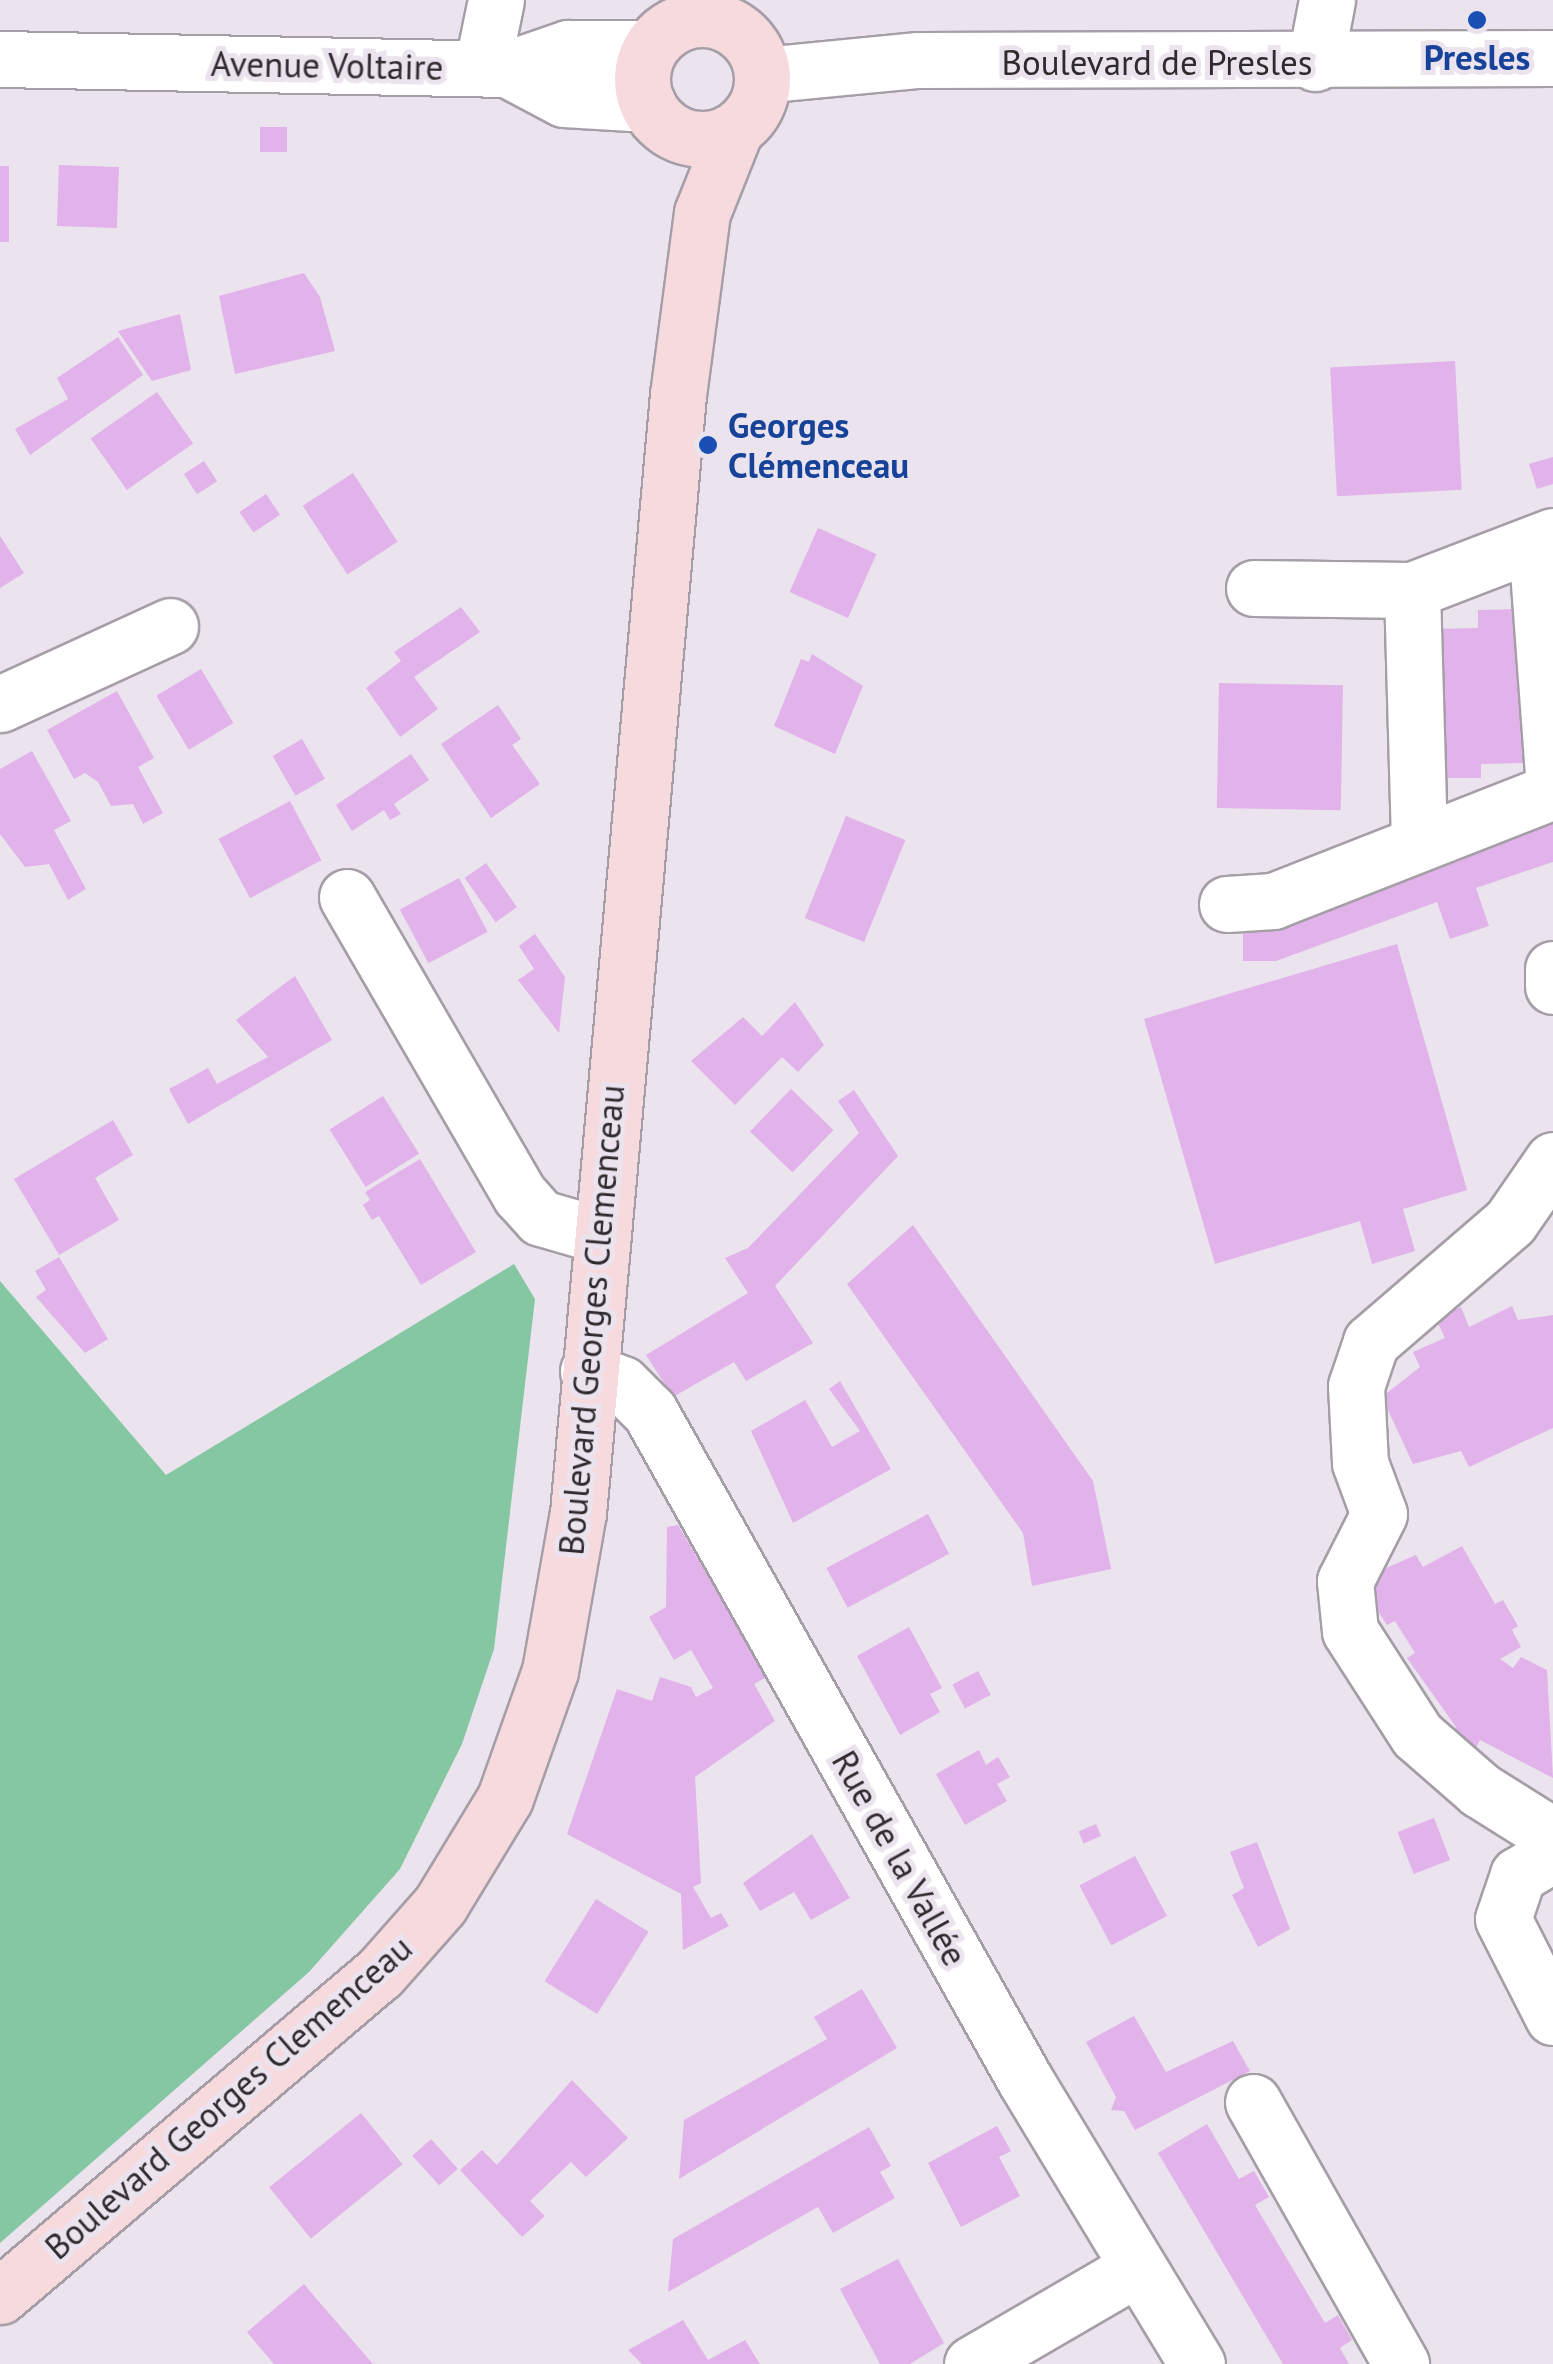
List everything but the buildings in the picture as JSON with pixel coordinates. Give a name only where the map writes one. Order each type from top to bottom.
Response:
[{"type":"main road","points":[[702,213],[661,118],[699,19],[747,38],[762,75]]},
{"type":"main road","name":"Boulevard Georges Clemenceau","points":[[0,2296],[379,1974],[440,1905],[505,1798],[550,1671],[578,1513],[600,1236],[702,213],[735,130],[756,106],[762,75]]},
{"type":"main road","points":[[661,118],[705,139],[735,130]]},
{"type":"street","points":[[496,0],[494,69],[699,19]]},
{"type":"street","points":[[1315,63],[1327,0]]},
{"type":"street","name":"Boulevard de Presles","points":[[762,75],[918,60],[1315,63],[1553,58]]},
{"type":"street","name":"Avenue Voltaire","points":[[0,59],[494,69],[564,99],[661,118]]},
{"type":"street","points":[[1254,588],[1412,590],[1544,540],[1553,775]]},
{"type":"street","points":[[1412,590],[1419,842]]},
{"type":"street","points":[[0,704],[170,626]]},
{"type":"street","points":[[1227,904],[1272,901],[1553,792]]},
{"type":"street","points":[[347,897],[520,1194],[542,1218],[600,1236]]},
{"type":"street","points":[[1553,970],[1553,986]]},
{"type":"street","points":[[1553,1160],[1510,1222],[1371,1342],[1356,1386],[1360,1463],[1379,1514],[1345,1581],[1350,1631],[1417,1735],[1480,1790],[1553,1836]]},
{"type":"street","name":"Rue de la Vallée","points":[[588,1371],[622,1384],[650,1412],[1136,2269],[1198,2364]]},
{"type":"street","points":[[1553,1854],[1518,1875],[1504,1919],[1553,2017]]},
{"type":"street","points":[[1252,2102],[1401,2364]]},
{"type":"street","points":[[972,2364],[1136,2269]]},
{"type":"green space","points":[[514,1264],[535,1299],[494,1649],[462,1744],[400,1869],[309,1972],[0,2243],[0,1281],[166,1475]]},
{"type":"place","name":"Presles","points":[[1477,20]]},
{"type":"place","name":"Georges Clémenceau","points":[[708,445]]}]
